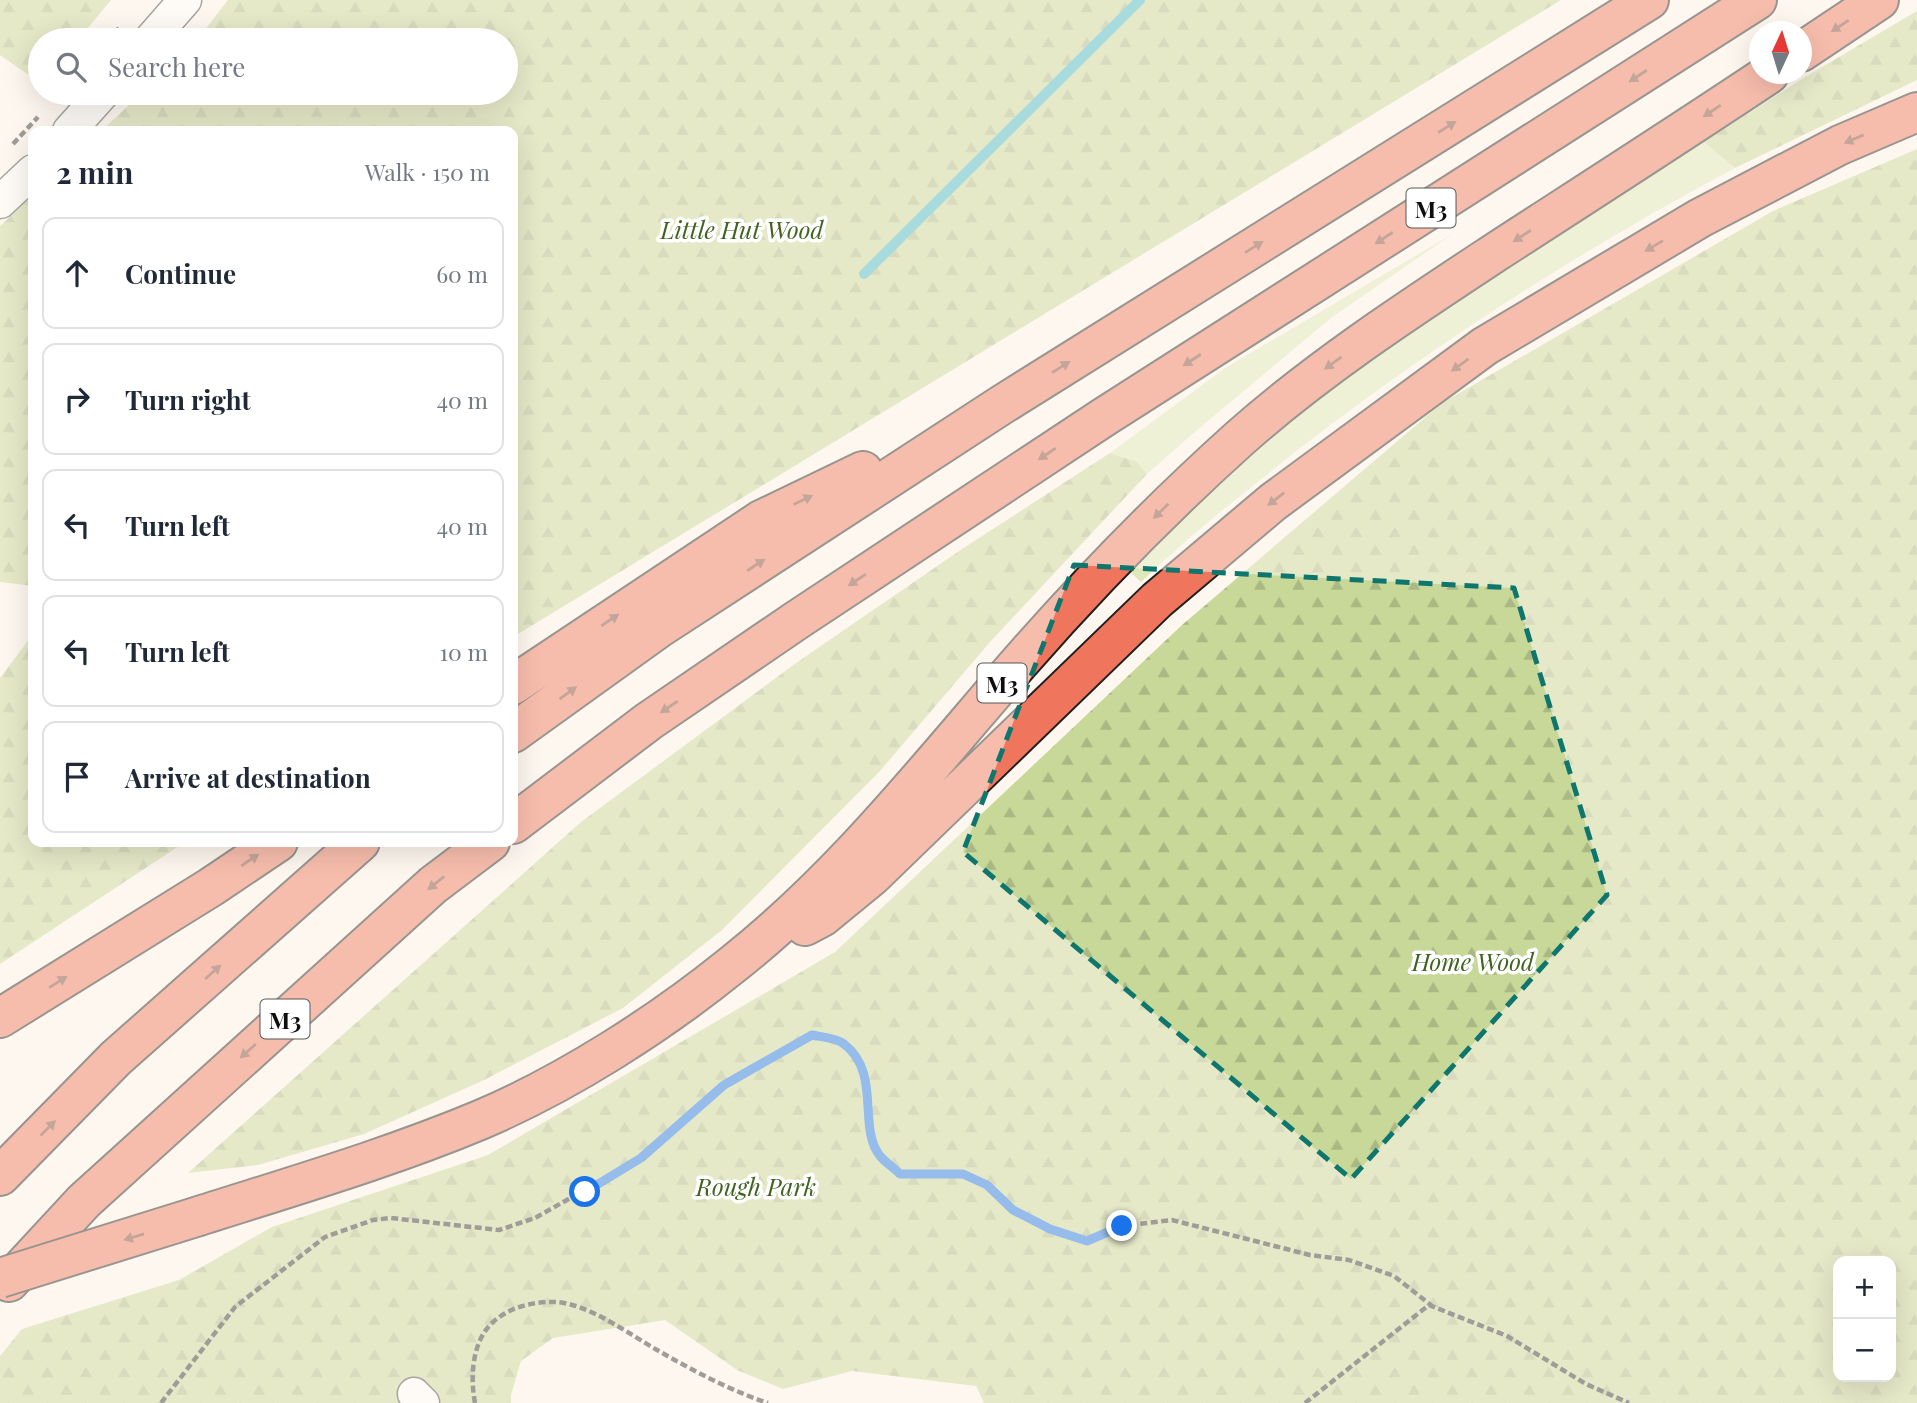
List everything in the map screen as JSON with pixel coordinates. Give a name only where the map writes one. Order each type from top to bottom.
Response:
[{"type":"highway","name":"M3","points":[[518,729],[659,628],[1003,404],[1649,0]]},
{"type":"highway","name":"M3","points":[[518,820],[649,721],[1070,439],[1758,0]]},
{"type":"highway","points":[[1812,45],[1879,0]]},
{"type":"highway","name":"M3","points":[[0,1278],[376,1159],[484,1118],[579,1070],[673,1009],[734,964],[821,884],[877,826],[1083,592],[1139,533],[1245,433],[1297,390],[1402,314],[1754,84]]},
{"type":"highway","name":"M3","points":[[734,964],[822,917],[872,876],[1157,600],[1273,502],[1485,346],[1700,218],[1840,145],[1917,112]]},
{"type":"highway","name":"M3","points":[[518,682],[761,520],[1003,404]]},
{"type":"highway","points":[[0,1018],[271,847]]},
{"type":"highway","points":[[0,1176],[116,1058],[354,847]]},
{"type":"highway","name":"M3","points":[[0,1292],[84,1200],[423,894],[484,847]]},
{"type":"street","points":[[160,28],[185,0]]},
{"type":"street","points":[[73,126],[92,105]]},
{"type":"street","points":[[0,202],[28,176]]},
{"type":"path","points":[[30,126],[44,111]]},
{"type":"path","points":[[9,148],[28,128]]},
{"type":"path","points":[[161,1403],[235,1307],[326,1237],[373,1220],[391,1218],[499,1230],[535,1218],[641,1158],[724,1085],[812,1035],[843,1042],[861,1065],[869,1097],[870,1127],[878,1154],[900,1174],[963,1174],[987,1185],[1013,1210],[1050,1229],[1087,1241],[1122,1226],[1172,1220],[1310,1255],[1349,1260],[1394,1276],[1432,1306],[1507,1336],[1587,1384],[1629,1403]]},
{"type":"path","points":[[475,1403],[472,1390],[475,1357],[486,1329],[509,1311],[525,1305],[558,1302],[590,1313],[682,1365],[768,1403]]},
{"type":"path","points":[[1305,1403],[1429,1305],[1432,1306]]},
{"type":"highlighted area","points":[[1074,565],[1514,588],[1607,895],[1351,1179],[963,852]]},
{"type":"green space","points":[[0,0],[111,0],[88,28],[28,28],[28,75],[0,55]]},
{"type":"green space","name":"Little Hut Wood","points":[[228,0],[1561,0],[518,634],[518,126],[106,126],[129,105],[518,105],[518,28],[206,28]]},
{"type":"green space","points":[[1917,11],[1917,80],[1735,168],[1704,142],[1794,84],[1812,84],[1812,73]]},
{"type":"green space","points":[[1704,142],[1735,168],[1622,231],[1457,335],[1299,449],[1199,530],[1141,582],[1126,568],[1234,464],[1380,348],[1599,206]]},
{"type":"green space","name":"Home Wood","points":[[1917,149],[1917,1403],[984,1403],[976,1386],[852,1371],[783,1389],[737,1370],[665,1320],[553,1338],[521,1361],[511,1403],[0,1403],[0,1356],[22,1329],[179,1280],[272,1227],[488,1155],[835,952],[1182,625],[1442,403],[1773,211]]},
{"type":"green space","points":[[28,200],[28,585],[0,582],[0,226]]},
{"type":"green space","points":[[1454,233],[1331,318],[1147,474],[1137,462],[1110,453],[1225,368]]},
{"type":"green space","points":[[1110,453],[1137,462],[1147,474],[990,642],[880,771],[722,930],[623,1008],[484,1080],[364,1134],[258,1165],[188,1173],[581,822],[796,663],[962,549]]},
{"type":"green space","points":[[28,641],[28,847],[177,847],[0,964],[0,678]]},
{"type":"waterway","points":[[864,274],[1140,0]]},
{"type":"route","points":[[585,1192],[641,1158],[724,1085],[812,1035],[843,1042],[861,1065],[869,1097],[870,1127],[878,1154],[900,1174],[963,1174],[987,1185],[1013,1210],[1050,1229],[1087,1241],[1122,1226]]},
{"type":"park label","name":"Rough Park","points":[[756,1186]]}]
